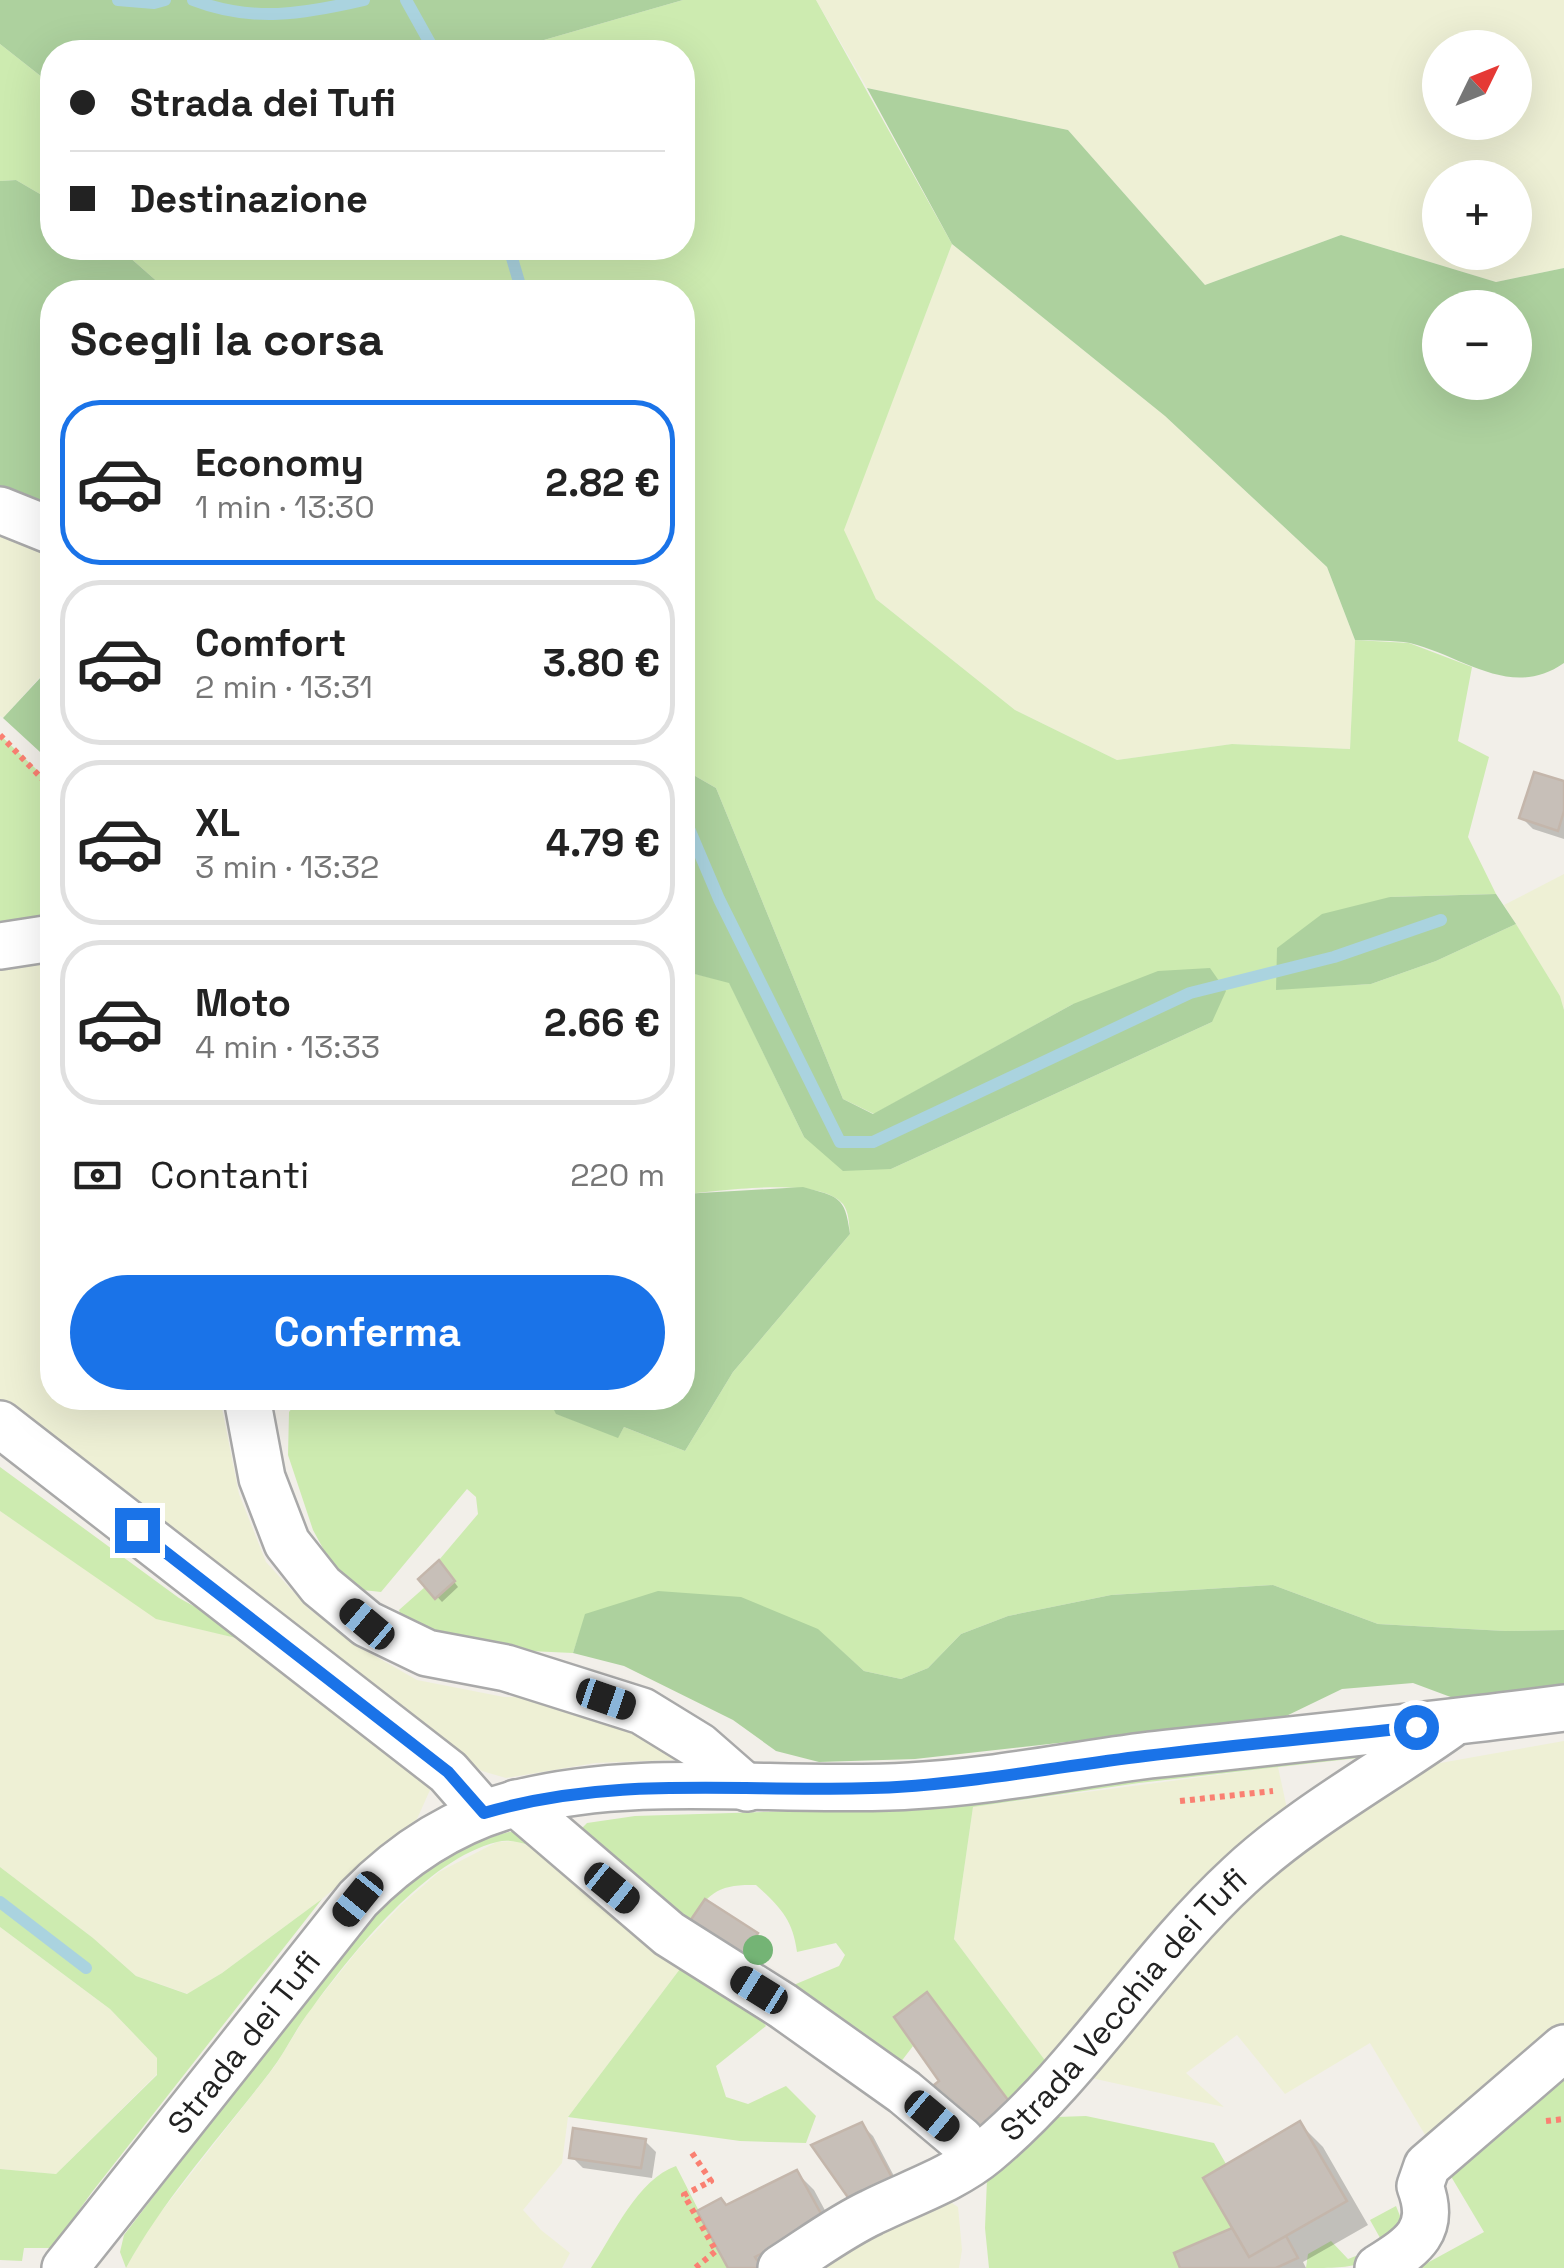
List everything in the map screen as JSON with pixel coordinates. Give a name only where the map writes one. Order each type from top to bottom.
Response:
[{"type":"street","points":[[0,510],[40,526]]},
{"type":"street","points":[[0,946],[40,940]]},
{"type":"street","points":[[249,1410],[262,1478],[287,1543],[321,1586],[367,1624],[427,1653],[506,1668],[642,1711],[699,1746],[747,1788]]},
{"type":"street","points":[[0,1424],[448,1772],[669,1934],[782,2006],[904,2092],[962,2140]]},
{"type":"street","name":"Strada dei Tufi","points":[[65,2268],[358,1899],[412,1852],[500,1808],[554,1795],[623,1788],[874,1788],[964,1782],[1146,1756],[1564,1708]]},
{"type":"street","name":"Strada Vecchia dei Tufi","points":[[781,2268],[867,2214],[949,2176],[984,2154],[1057,2082],[1239,1876],[1455,1722]]},
{"type":"street","points":[[1378,2268],[1408,2250],[1420,2237],[1427,2206],[1420,2186],[1427,2166],[1564,2048]]},
{"type":"path","points":[[0,734],[40,776]]},
{"type":"path","points":[[692,2152],[711,2181],[684,2196],[716,2251],[695,2268]]},
{"type":"green space","points":[[0,0],[683,0],[544,40],[40,40],[40,76],[0,44]]},
{"type":"green space","points":[[683,0],[816,0],[952,244],[844,530],[876,599],[1015,710],[1117,760],[1232,744],[1350,749],[1355,640],[1409,643],[1472,667],[1458,741],[1489,757],[1468,837],[1496,894],[1390,897],[1276,989],[1371,984],[1436,961],[1516,924],[1560,996],[1564,1010],[1564,1630],[1378,1624],[1273,1585],[1111,1595],[1008,1616],[961,1634],[928,1668],[901,1679],[864,1671],[817,1629],[586,1614],[573,1653],[463,1643],[422,1630],[402,1619],[399,1610],[425,1587],[436,1599],[455,1581],[439,1560],[478,1514],[476,1497],[467,1489],[381,1592],[354,1589],[332,1565],[313,1530],[288,1455],[291,1410],[555,1410],[618,1437],[624,1427],[685,1451],[733,1372],[850,1234],[843,1204],[813,1190],[768,1187],[695,1193],[695,974],[729,982],[804,1137],[891,1169],[1212,1022],[1073,1004],[874,1114],[843,1099],[716,788],[695,776],[695,280],[155,280],[133,260],[695,260],[695,40],[544,40]]},
{"type":"green space","points":[[816,0],[1564,0],[1564,268],[1496,282],[1456,270],[1532,270],[1532,160],[1422,160],[1422,260],[1341,235],[1205,285],[1068,130],[867,88]]},
{"type":"green space","points":[[0,44],[40,76],[40,194],[16,180],[0,181]]},
{"type":"green space","points":[[867,88],[1068,130],[1205,285],[1341,235],[1422,260],[1422,270],[1456,270],[1496,282],[1564,268],[1564,663],[1544,673],[1506,676],[1410,643],[1355,640],[1327,567],[1165,416],[952,244]]},
{"type":"green space","points":[[16,180],[40,194],[40,260],[133,260],[155,280],[40,280],[40,507],[0,495],[0,181]]},
{"type":"green space","points":[[952,244],[1165,416],[1327,567],[1355,640],[1350,749],[1232,744],[1117,760],[1015,710],[876,599],[843,531]]},
{"type":"green space","points":[[0,495],[40,507],[40,677],[3,718]]},
{"type":"green space","points":[[40,678],[40,752],[3,718]]},
{"type":"green space","points":[[0,735],[40,773],[40,925],[0,932]]},
{"type":"green space","points":[[695,776],[716,788],[843,1099],[873,1114],[1073,1004],[1158,971],[1210,968],[1226,991],[1212,1022],[891,1169],[843,1171],[804,1137],[729,983],[695,974]]},
{"type":"green space","points":[[1564,874],[1564,1010],[1560,996],[1504,905]]},
{"type":"green space","points":[[1496,894],[1516,924],[1436,961],[1371,984],[1276,990],[1277,948],[1322,914],[1390,897]]},
{"type":"green space","points":[[0,964],[40,964],[40,1410],[222,1410],[239,1494],[266,1562],[309,1609],[359,1647],[417,1680],[504,1697],[565,1696],[693,1759],[595,1763],[506,1778],[482,1771],[0,1404]]},
{"type":"green space","points":[[803,1187],[838,1200],[850,1234],[733,1372],[685,1451],[624,1427],[618,1438],[556,1414],[554,1410],[695,1410],[695,1193]]},
{"type":"green space","points":[[0,1467],[179,1598],[265,1645],[156,1619],[0,1511]]},
{"type":"green space","points":[[0,1511],[156,1618],[265,1645],[411,1762],[430,1790],[417,1819],[322,1899],[188,1994],[136,1976],[0,1867]]},
{"type":"green space","points":[[1273,1585],[1378,1624],[1564,1630],[1564,1687],[1456,1699],[1413,1683],[1342,1689],[1282,1718],[915,1759],[819,1762],[776,1751],[733,1720],[624,1666],[573,1653],[585,1614],[658,1591],[741,1597],[818,1629],[864,1671],[901,1679],[928,1668],[961,1634],[1008,1616],[1111,1595]]},
{"type":"green space","points":[[1564,1741],[1564,2031],[1430,2143],[1370,2043],[1285,2094],[1237,2035],[1186,2073],[1224,2107],[1091,2078],[1256,1873],[1429,1765]]},
{"type":"green space","points":[[1373,1751],[1367,1757],[973,1807],[954,1939],[1050,2067],[1012,2104],[928,1993],[894,2017],[913,2046],[894,2071],[784,1989],[839,1966],[845,1955],[836,1943],[797,1952],[784,1914],[756,1885],[732,1886],[715,1893],[688,1924],[577,1833],[587,1823],[635,1816],[917,1807]]},
{"type":"green space","points":[[1278,1767],[1289,1818],[1050,2067],[954,1939],[973,1807]]},
{"type":"green space","points":[[509,1832],[521,1832],[548,1853],[523,1843],[497,1842],[444,1867],[394,1910],[306,2016],[270,2072],[158,2216],[126,2268],[120,2252],[124,2235],[302,2001],[362,1929],[431,1869],[469,1846]]},
{"type":"green space","points":[[516,1841],[548,1853],[686,1961],[568,2117],[562,2163],[523,2210],[570,2253],[562,2268],[126,2268],[147,2230],[275,2066],[309,2011],[358,1950],[439,1872],[497,1842]]},
{"type":"green space","points":[[0,1867],[136,1976],[187,1994],[322,1899],[52,2248],[24,2248],[22,2261],[0,2260],[0,2169],[56,2174],[157,2075],[157,2058],[110,2009],[0,1927]]},
{"type":"green space","points":[[0,1927],[110,2009],[157,2058],[157,2074],[56,2174],[0,2169]]},
{"type":"green space","points":[[686,1961],[751,2004],[766,2026],[716,2066],[726,2097],[748,2104],[786,2086],[816,2116],[806,2143],[740,2141],[568,2117]]},
{"type":"green space","points":[[1564,2062],[1564,2268],[1418,2268],[1484,2232],[1446,2168]]},
{"type":"green space","points":[[1086,2116],[1214,2143],[1226,2164],[1203,2178],[1232,2228],[1175,2253],[1180,2268],[989,2268],[985,2228],[987,2179],[1057,2117]]},
{"type":"green space","points":[[676,2166],[728,2268],[591,2268],[638,2195]]},
{"type":"green space","points":[[949,2201],[958,2207],[962,2250],[959,2268],[800,2268]]},
{"type":"green space","points":[[1396,2206],[1404,2226],[1372,2258],[1351,2266],[1306,2268],[1308,2254],[1331,2241],[1348,2259],[1384,2245],[1370,2220]]},
{"type":"building","points":[[1534,772],[1564,781],[1564,811],[1558,831],[1519,818]]},
{"type":"building","points":[[439,1560],[455,1581],[435,1599],[418,1579]]},
{"type":"building","points":[[705,1899],[758,1933],[741,1959],[688,1924]]},
{"type":"building","points":[[927,1992],[1014,2108],[975,2137],[934,2085],[939,2081],[894,2017]]},
{"type":"building","points":[[1300,2121],[1347,2201],[1249,2257],[1203,2178]]},
{"type":"building","points":[[862,2122],[896,2185],[854,2206],[811,2145]]},
{"type":"building","points":[[573,2128],[646,2139],[641,2168],[569,2158]]},
{"type":"building","points":[[797,2170],[825,2221],[755,2257],[762,2268],[728,2268],[697,2211],[721,2198],[726,2205]]},
{"type":"building","points":[[1232,2228],[1249,2257],[1286,2236],[1298,2258],[1276,2268],[1180,2268],[1174,2253]]},
{"type":"waterway","points":[[118,0],[165,0]]},
{"type":"waterway","points":[[193,0],[257,14],[320,9],[364,0]]},
{"type":"waterway","points":[[406,0],[428,40]]},
{"type":"waterway","points":[[513,260],[518,280]]},
{"type":"waterway","points":[[695,843],[840,1142],[873,1142],[1190,993],[1334,957],[1441,920]]},
{"type":"waterway","points":[[0,1902],[86,1968]]},
{"type":"route","points":[[137,1530],[448,1772],[484,1813],[554,1795],[623,1788],[874,1788],[964,1782],[1146,1756],[1416,1727]]}]
